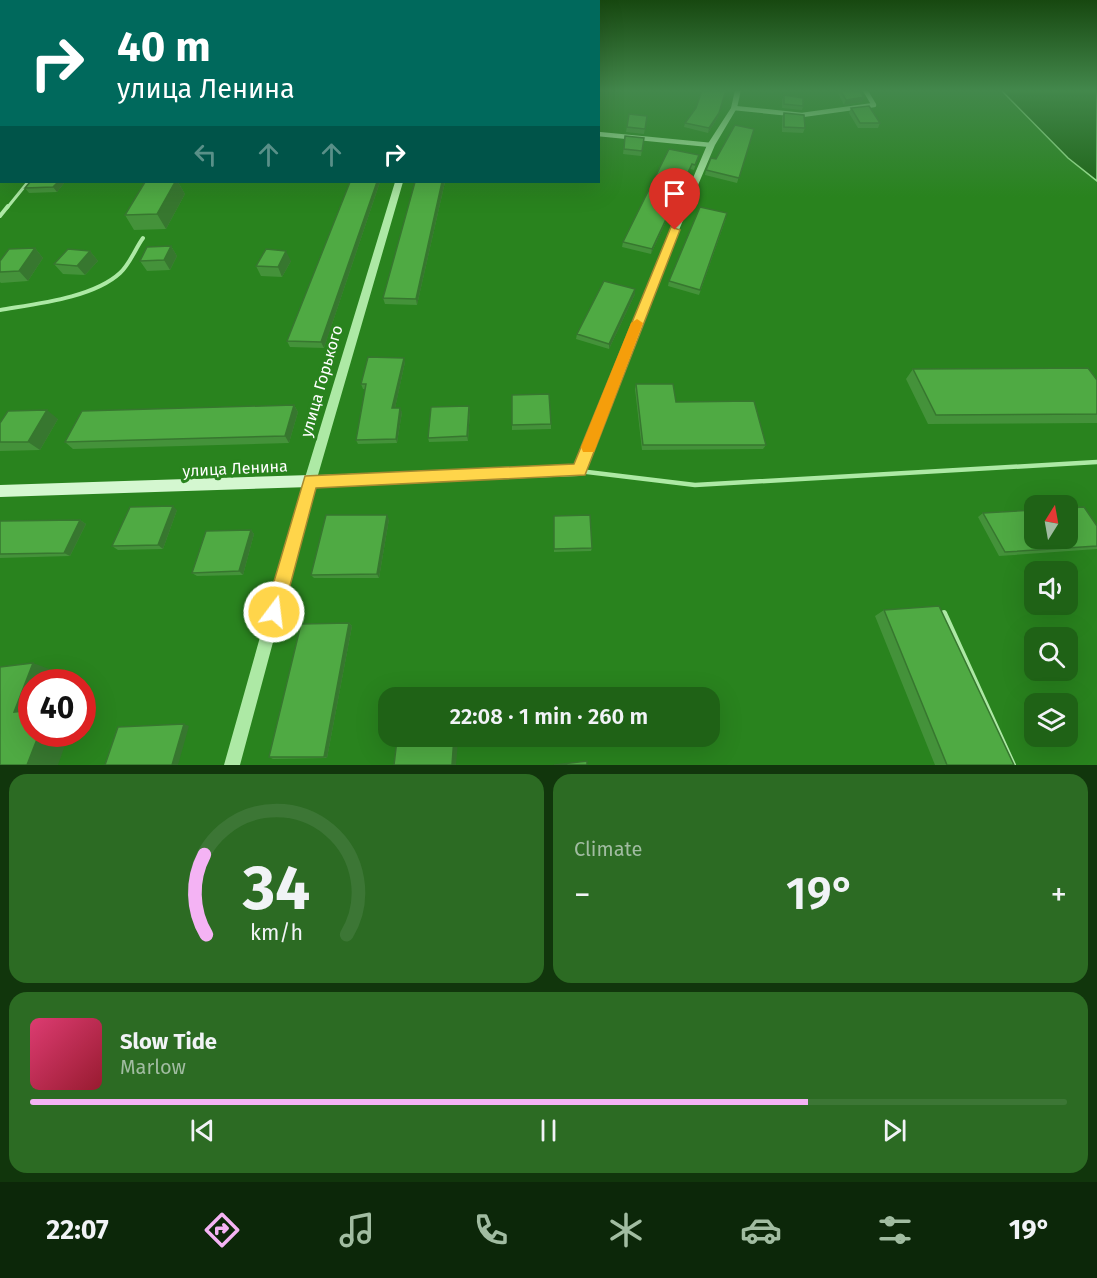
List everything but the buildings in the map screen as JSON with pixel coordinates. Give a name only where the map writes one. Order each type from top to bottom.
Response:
[{"type":"main road","name":"улица Ленина","points":[[0,491],[310,481]]},
{"type":"street","points":[[579,471],[666,251],[711,145],[723,126]]},
{"type":"street","points":[[600,134],[711,145]]},
{"type":"street","name":"улица Горького","points":[[232,765],[310,481],[399,183]]},
{"type":"street","name":"улица Ленина","points":[[310,481],[579,471]]},
{"type":"lane","points":[[0,216],[27,183]]},
{"type":"lane","points":[[0,310],[106,285],[122,271],[127,258],[143,238]]},
{"type":"lane","points":[[579,471],[695,484],[1097,462]]},
{"type":"lane","points":[[944,613],[1013,765]]},
{"type":"shaded area","points":[[1036,126],[1097,126],[1097,181],[1068,158]]},
{"type":"slow traffic","points":[[589,447],[637,323]]},
{"type":"route","points":[[274,612],[310,481],[579,471],[675,230]]}]
